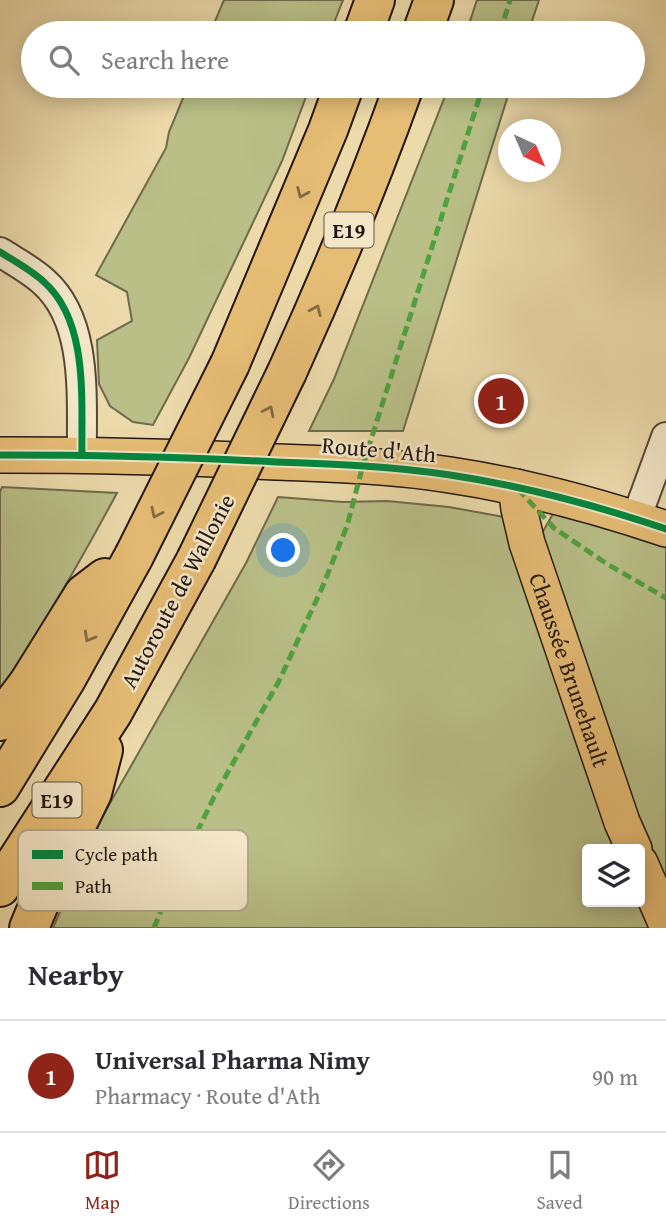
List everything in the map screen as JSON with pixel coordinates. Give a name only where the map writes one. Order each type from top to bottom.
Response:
[{"type":"highway","points":[[367,21],[375,0]]},
{"type":"highway","points":[[426,21],[434,0]]},
{"type":"highway","name":"E19","points":[[0,787],[66,679],[134,556],[230,364],[340,98]]},
{"type":"highway","name":"Autoroute de Wallonie","points":[[37,830],[113,712],[196,560],[288,372],[333,270],[400,98]]},
{"type":"highway","points":[[0,721],[28,684],[84,594],[134,556]]},
{"type":"highway","points":[[74,830],[92,793],[113,712]]},
{"type":"highway","name":"Autoroute de Wallonie","points":[[0,887],[18,859]]},
{"type":"highway","points":[[29,928],[36,911]]},
{"type":"main road","name":"Route d'Ath","points":[[0,455],[156,456],[363,465],[449,475],[516,487],[583,503],[651,524]]},
{"type":"main road","name":"Chaussée Brunehault","points":[[516,487],[527,543],[632,844]]},
{"type":"main road","points":[[645,875],[666,923]]},
{"type":"street","points":[[0,251],[44,282],[62,301],[80,355],[82,455]]},
{"type":"street","points":[[651,524],[666,437]]},
{"type":"green space","points":[[224,0],[343,0],[335,21],[215,21]]},
{"type":"green space","points":[[477,0],[539,0],[532,21],[470,21]]},
{"type":"green space","points":[[183,98],[306,98],[282,161],[189,358],[153,425],[133,422],[110,406],[99,384],[97,340],[132,321],[127,292],[96,275],[166,148],[169,132]]},
{"type":"green space","points":[[444,98],[507,98],[501,119],[498,119],[498,128],[403,431],[309,431],[334,379]]},
{"type":"green space","points":[[2,487],[117,493],[61,593],[0,690],[0,492]]},
{"type":"green space","points":[[278,497],[343,502],[387,501],[449,507],[504,517],[537,542],[554,512],[666,546],[666,928],[53,928],[60,911],[248,911],[248,830],[95,830],[246,563]]},
{"type":"marked path","points":[[504,21],[510,0]]},
{"type":"marked path","points":[[198,830],[279,681],[347,526],[363,465],[479,98]]},
{"type":"marked path","points":[[518,489],[554,528],[607,564],[666,598]]},
{"type":"marked path","points":[[154,928],[161,911]]},
{"type":"cycle path","points":[[0,252],[44,282],[59,299],[69,318],[79,363],[82,455]]},
{"type":"cycle path","points":[[0,455],[207,459],[407,469],[478,479],[532,491],[586,504],[666,529]]},
{"type":"place","name":"Universal Pharma Nimy","points":[[501,401]]}]
